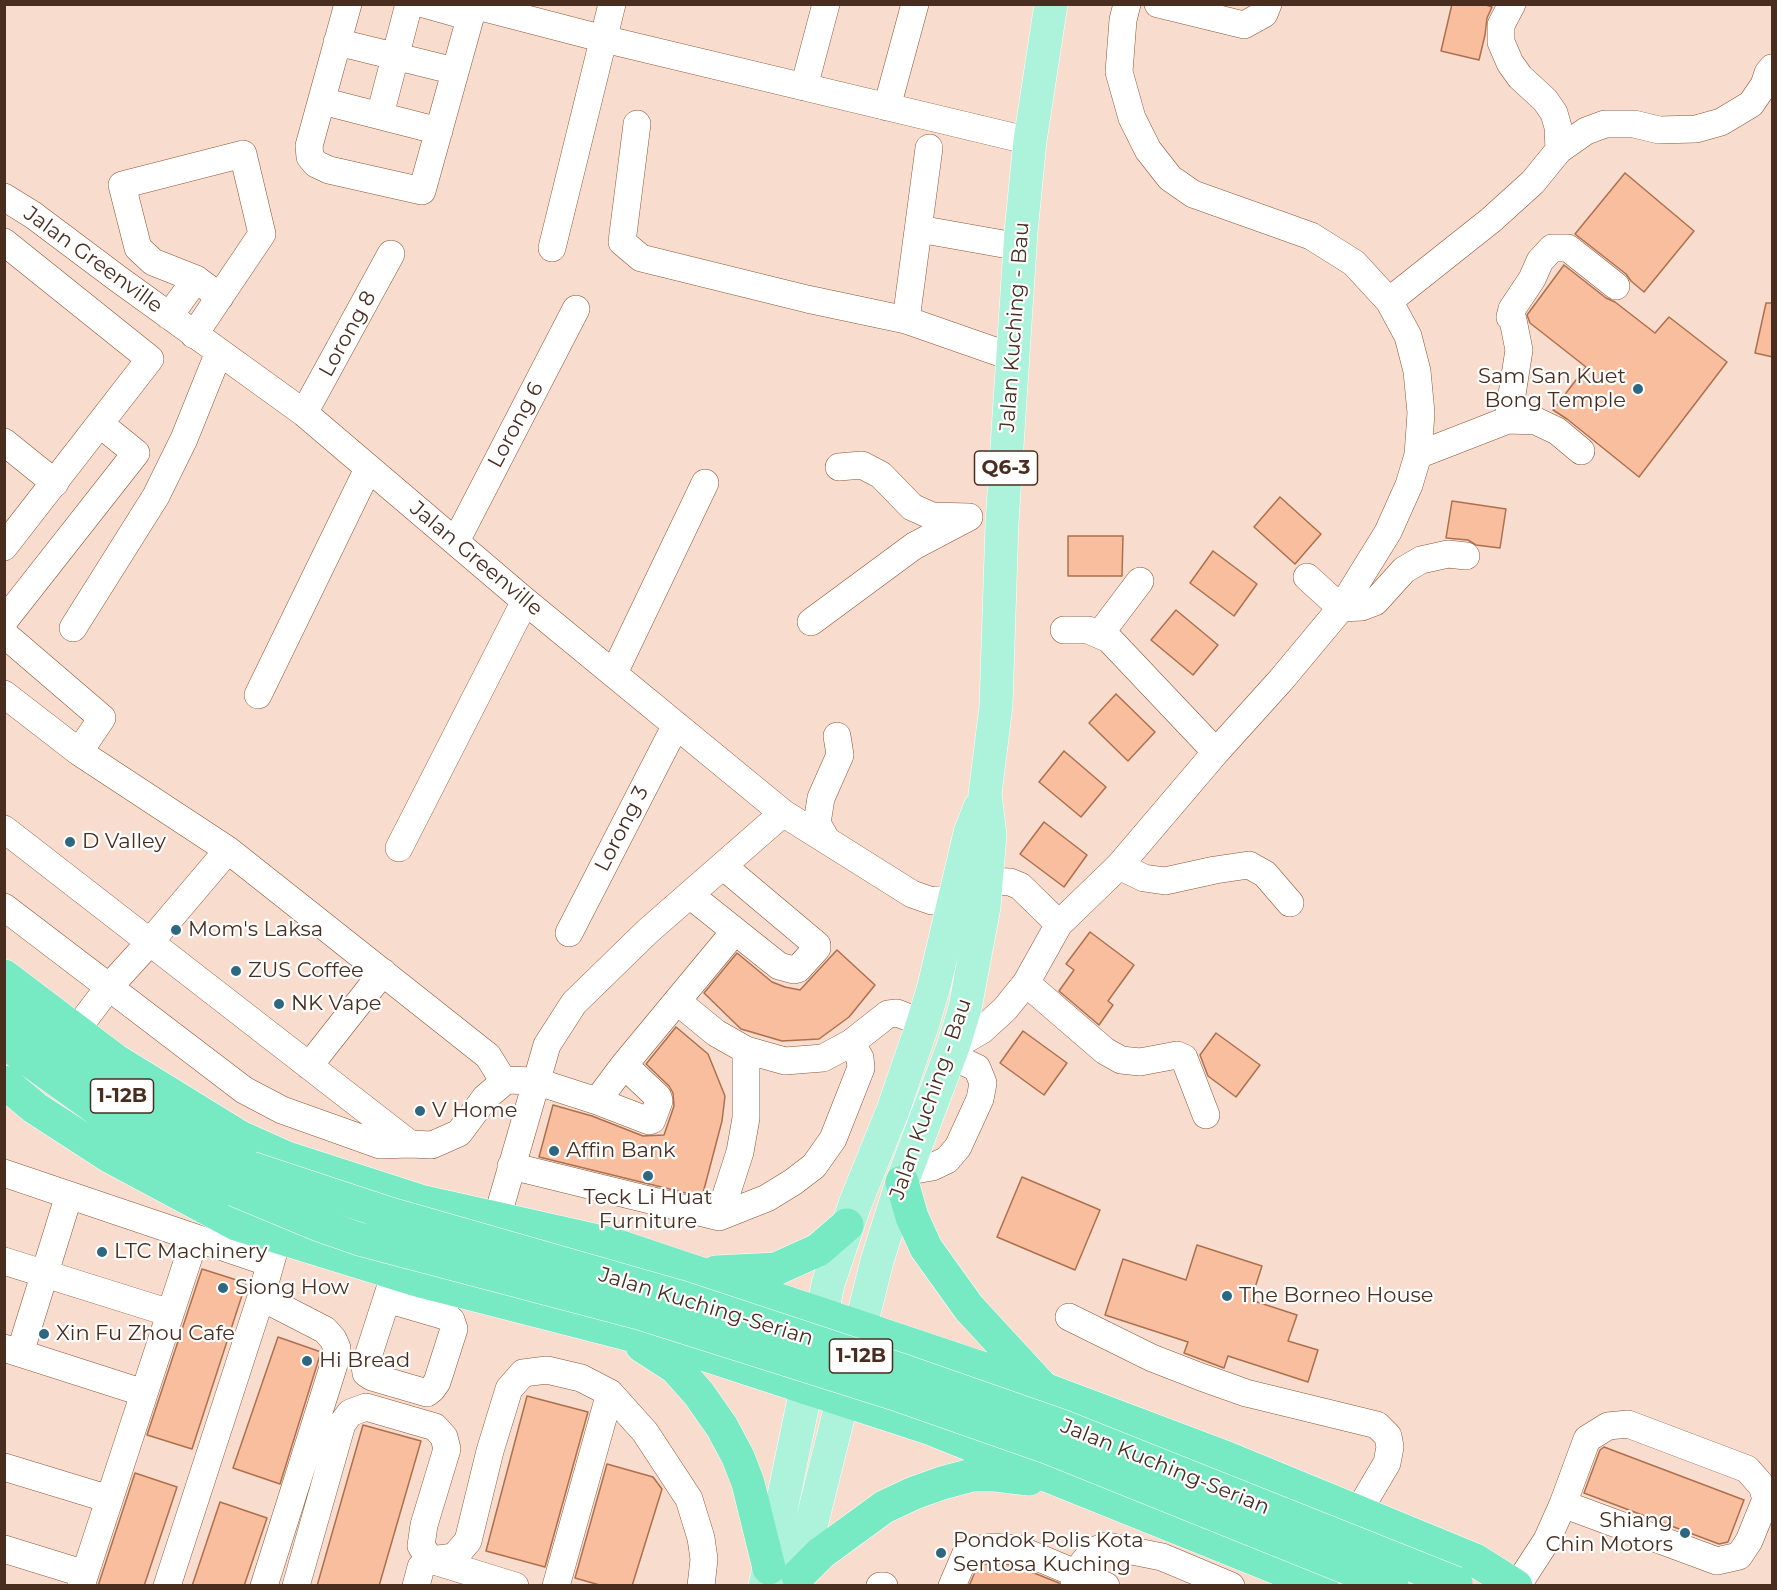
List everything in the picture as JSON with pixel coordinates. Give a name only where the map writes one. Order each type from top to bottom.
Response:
[{"type":"highway","points":[[4,976],[115,1060],[240,1137],[287,1158],[420,1201],[612,1244],[1044,1389],[1227,1458],[1475,1560],[1517,1586]]},
{"type":"highway","name":"Jalan Kuching-Serian","points":[[4,1006],[61,1051],[140,1107],[197,1141],[243,1179],[384,1212],[677,1296],[892,1367],[1062,1426],[1461,1584]]},
{"type":"highway","name":"Jalan Kuching-Serian","points":[[4,1042],[122,1126],[243,1179],[319,1225],[359,1239],[639,1313],[906,1398],[1049,1448],[1392,1586]]},
{"type":"highway","points":[[4,1082],[35,1108],[119,1162],[236,1224],[274,1250],[391,1286],[610,1330],[697,1352],[928,1428],[1322,1586]]},
{"type":"highway","points":[[905,1173],[912,1217],[926,1248],[969,1308],[1044,1389]]},
{"type":"highway","points":[[699,1273],[776,1269],[818,1250],[847,1225]]},
{"type":"highway","points":[[610,1330],[652,1351],[676,1368],[722,1427],[738,1457],[782,1579],[884,1507],[942,1483],[972,1475],[995,1475],[1067,1483]]},
{"type":"main road","name":"Jalan Kuching - Bau","points":[[782,1579],[807,1388],[821,1314],[847,1225],[923,1023],[970,833],[985,794],[996,706],[1002,523],[1020,247],[1030,141],[1051,4]]},
{"type":"main road","name":"Jalan Kuching - Bau","points":[[782,1579],[843,1400],[859,1327],[887,1224],[950,1055],[970,985],[987,881],[990,836],[985,794]]},
{"type":"street","points":[[348,4],[309,146],[310,157],[316,164],[329,170],[422,191],[472,9]]},
{"type":"street","points":[[380,115],[410,4]]},
{"type":"street","points":[[424,4],[472,9],[1030,141]]},
{"type":"street","points":[[552,248],[612,4]]},
{"type":"street","points":[[804,87],[826,4]]},
{"type":"street","points":[[887,107],[915,4]]},
{"type":"street","points":[[905,1173],[932,1167],[947,1160],[958,1147],[980,1099],[983,1083],[977,1068],[950,1055],[1005,1009],[1026,983],[1059,924],[1119,866],[1341,608],[1388,532],[1409,485],[1418,455],[1421,414],[1417,371],[1408,336],[1389,301],[1354,263],[1311,236],[1193,194],[1170,178],[1148,150],[1132,118],[1119,72],[1126,4]]},
{"type":"street","points":[[1158,4],[1244,25],[1264,14],[1268,4]]},
{"type":"street","points":[[1512,4],[1501,25],[1501,42],[1510,63],[1520,77],[1545,100],[1554,113],[1558,127],[1559,150]]},
{"type":"street","points":[[337,42],[455,71]]},
{"type":"street","points":[[1389,301],[1491,220],[1533,182],[1559,150],[1586,131],[1605,124],[1634,124],[1659,129],[1696,129],[1722,122],[1751,104],[1764,85],[1768,72],[1773,68]]},
{"type":"street","points":[[321,101],[439,130]]},
{"type":"street","points":[[637,124],[622,242],[641,258],[807,299],[906,320],[1012,357]]},
{"type":"street","points":[[906,320],[929,148]]},
{"type":"street","points":[[194,335],[220,297],[262,234],[243,154],[122,185],[138,248],[153,262],[196,279],[220,297]]},
{"type":"street","name":"Jalan Greenville","points":[[4,197],[33,215],[194,335],[304,413],[525,601],[783,813],[912,894],[932,901],[954,898]]},
{"type":"street","points":[[4,547],[150,359],[7,244],[33,215]]},
{"type":"street","points":[[919,228],[1020,247]]},
{"type":"street","points":[[1508,420],[1519,351],[1513,320],[1510,317],[1512,309],[1532,279],[1540,261],[1552,248],[1568,248],[1616,286]]},
{"type":"street","name":"Lorong 8","points":[[304,413],[391,254]]},
{"type":"street","points":[[91,311],[117,278]]},
{"type":"street","points":[[169,316],[196,279]]},
{"type":"street","name":"Lorong 6","points":[[456,541],[576,309]]},
{"type":"street","points":[[73,628],[156,496],[184,439],[219,352]]},
{"type":"street","points":[[1418,455],[1508,420],[1536,420],[1557,431],[1581,451]]},
{"type":"street","points":[[4,621],[135,453],[100,424]]},
{"type":"street","points":[[4,442],[55,483]]},
{"type":"street","points":[[839,467],[862,465],[881,475],[912,507],[932,516],[969,517],[1002,523]]},
{"type":"street","points":[[258,695],[368,469]]},
{"type":"street","points":[[614,673],[705,483]]},
{"type":"street","points":[[811,622],[914,546],[969,517]]},
{"type":"street","points":[[1307,577],[1341,608],[1362,607],[1375,602],[1404,570],[1421,560],[1448,554],[1466,556]]},
{"type":"street","points":[[1100,634],[1140,581]]},
{"type":"street","points":[[399,848],[525,601]]},
{"type":"street","points":[[1064,630],[1088,630],[1108,639],[1216,752]]},
{"type":"street","points":[[4,634],[102,718],[79,752]]},
{"type":"street","points":[[4,694],[79,752],[228,850],[488,1056],[501,1077],[506,1080],[536,1081],[649,1121],[652,1120],[659,1099],[624,1065]]},
{"type":"street","name":"Lorong 3","points":[[568,933],[676,725]]},
{"type":"street","points":[[826,839],[817,823],[821,798],[840,755],[837,736]]},
{"type":"street","points":[[497,1218],[547,1045],[574,1003],[648,931],[783,813]]},
{"type":"street","points":[[4,829],[410,1144]]},
{"type":"street","points":[[77,1029],[109,987],[228,850]]},
{"type":"street","points":[[1119,866],[1144,878],[1165,881],[1249,865],[1265,874],[1290,903]]},
{"type":"street","points":[[690,896],[779,966],[798,969],[817,948],[814,942],[723,866]]},
{"type":"street","points":[[987,881],[1010,882],[1020,886],[1059,924]]},
{"type":"street","points":[[4,907],[244,1090],[282,1110],[380,1145],[432,1145],[459,1133],[485,1098],[506,1080]]},
{"type":"street","points":[[597,1101],[735,931]]},
{"type":"street","points":[[309,1066],[382,972]]},
{"type":"street","points":[[1026,983],[1105,1051],[1121,1060],[1140,1062],[1177,1055],[1184,1058],[1206,1114]]},
{"type":"street","points":[[677,1001],[716,1033],[746,1050],[785,1061],[822,1058],[851,1043],[888,1014],[897,1013],[923,1023]]},
{"type":"street","points":[[511,1166],[719,1217],[767,1198],[814,1166],[833,1138],[861,1068],[860,1058],[851,1043]]},
{"type":"street","points":[[719,1217],[740,1152],[746,1118],[746,1050]]},
{"type":"street","points":[[4,1173],[195,1238],[274,1250],[261,1297],[167,1586]]},
{"type":"street","points":[[69,1195],[44,1274],[12,1350],[144,1393]]},
{"type":"street","points":[[4,1548],[83,1580],[195,1238]]},
{"type":"street","points":[[4,1261],[170,1313]]},
{"type":"street","points":[[261,1297],[325,1330],[337,1348],[336,1358],[264,1586]]},
{"type":"street","points":[[1069,1317],[1152,1358],[1246,1393],[1377,1425],[1388,1436],[1390,1447],[1388,1463],[1358,1512]]},
{"type":"street","points":[[416,1586],[422,1567],[431,1560],[454,1557],[468,1541],[490,1451],[509,1389],[523,1373],[547,1370],[580,1378],[610,1393],[645,1432],[689,1499],[701,1538],[704,1559],[701,1586]]},
{"type":"street","points":[[556,1586],[610,1393]]},
{"type":"street","points":[[296,1586],[342,1424],[350,1413],[366,1407],[435,1427],[444,1437],[447,1449],[424,1525],[421,1546],[431,1560],[515,1586]]},
{"type":"street","points":[[1517,1586],[1547,1540],[1587,1439],[1608,1426],[1628,1424],[1747,1469],[1762,1485],[1766,1498],[1749,1541],[1739,1556],[1717,1561],[1563,1504]]},
{"type":"street","points":[[444,1437],[490,1451]]},
{"type":"street","points":[[4,1467],[109,1499]]},
{"type":"street","points":[[291,1501],[318,1509]]},
{"type":"street","points":[[952,1586],[967,1551],[992,1546],[1018,1549],[1076,1580],[1106,1586]]},
{"type":"street","points":[[1076,1580],[1083,1563],[1093,1551],[1107,1546],[1162,1557],[1231,1586]]},
{"type":"building","points":[[1452,4],[1483,4],[1492,7],[1487,18],[1479,60],[1441,51]]},
{"type":"building","points":[[1625,173],[1694,231],[1644,292],[1626,274],[1575,234]]},
{"type":"building","name":"Sam San Kuet Bong Temple","points":[[1564,265],[1655,333],[1669,317],[1727,362],[1639,477],[1553,410],[1586,367],[1530,323],[1527,315]]},
{"type":"building","points":[[1766,303],[1773,303],[1773,357],[1755,353]]},
{"type":"building","points":[[1280,497],[1321,534],[1295,564],[1254,527]]},
{"type":"building","points":[[1452,501],[1506,509],[1500,548],[1476,545],[1468,540],[1446,538]]},
{"type":"building","points":[[1068,536],[1123,536],[1122,576],[1068,576]]},
{"type":"building","points":[[1213,551],[1257,584],[1234,616],[1190,583]]},
{"type":"building","points":[[1176,610],[1218,645],[1193,675],[1151,640]]},
{"type":"building","points":[[1116,694],[1155,732],[1128,761],[1089,723]]},
{"type":"building","points":[[1064,751],[1106,787],[1081,817],[1039,782]]},
{"type":"building","points":[[1044,822],[1087,855],[1064,887],[1020,854]]},
{"type":"building","points":[[1090,932],[1134,965],[1108,1001],[1113,1005],[1099,1025],[1059,991],[1074,970],[1066,964]]},
{"type":"building","points":[[837,950],[875,985],[849,1017],[819,1039],[782,1041],[741,1029],[704,993],[737,953],[772,982],[800,990]]},
{"type":"building","points":[[676,1027],[708,1054],[725,1096],[722,1121],[702,1197],[539,1157],[553,1105],[592,1116],[643,1136],[664,1135],[674,1106],[673,1093],[669,1086],[646,1064]]},
{"type":"building","points":[[1023,1031],[1067,1063],[1044,1095],[1000,1063]]},
{"type":"building","points":[[1216,1033],[1260,1065],[1236,1097],[1208,1076],[1200,1055]]},
{"type":"building","points":[[1022,1177],[1100,1210],[1075,1270],[997,1237]]},
{"type":"building","points":[[1197,1245],[1262,1266],[1251,1300],[1297,1315],[1288,1341],[1318,1350],[1308,1382],[1228,1356],[1224,1368],[1184,1353],[1188,1342],[1105,1315],[1123,1259],[1186,1280]]},
{"type":"building","points":[[202,1269],[246,1283],[192,1449],[147,1435]]},
{"type":"building","points":[[278,1337],[321,1352],[280,1484],[233,1468]]},
{"type":"building","points":[[527,1396],[588,1412],[545,1567],[486,1551]]},
{"type":"building","points":[[363,1425],[421,1441],[379,1586],[317,1586]]},
{"type":"building","points":[[1604,1447],[1744,1500],[1728,1542],[1719,1544],[1584,1493],[1600,1450]]},
{"type":"building","points":[[607,1464],[653,1477],[662,1489],[632,1586],[603,1586],[575,1578]]},
{"type":"building","points":[[135,1473],[177,1487],[144,1586],[98,1586]]},
{"type":"building","points":[[220,1502],[267,1518],[244,1586],[192,1586]]},
{"type":"building","points":[[993,1563],[1014,1565],[1059,1583],[1059,1586],[969,1586],[978,1565]]},
{"type":"place","name":"Sam San Kuet Bong Temple","points":[[1638,389]]},
{"type":"place","name":"D Valley","points":[[70,842]]},
{"type":"place","name":"Mom's Laksa","points":[[176,930]]},
{"type":"place","name":"ZUS Coffee","points":[[236,971]]},
{"type":"place","name":"NK Vape","points":[[279,1004]]},
{"type":"place","name":"V Home","points":[[420,1111]]},
{"type":"place","name":"Affin Bank","points":[[554,1151]]},
{"type":"place","name":"Teck Li Huat Furniture","points":[[648,1176]]},
{"type":"place","name":"LTC Machinery","points":[[102,1252]]},
{"type":"place","name":"Siong How","points":[[223,1288]]},
{"type":"place","name":"The Borneo House","points":[[1227,1296]]},
{"type":"place","name":"Xin Fu Zhou Cafe","points":[[44,1334]]},
{"type":"place","name":"Hi Bread","points":[[307,1361]]},
{"type":"place","name":"Shiang Chin Motors","points":[[1685,1533]]},
{"type":"place","name":"Pondok Polis Kota Sentosa Kuching","points":[[941,1553]]}]
